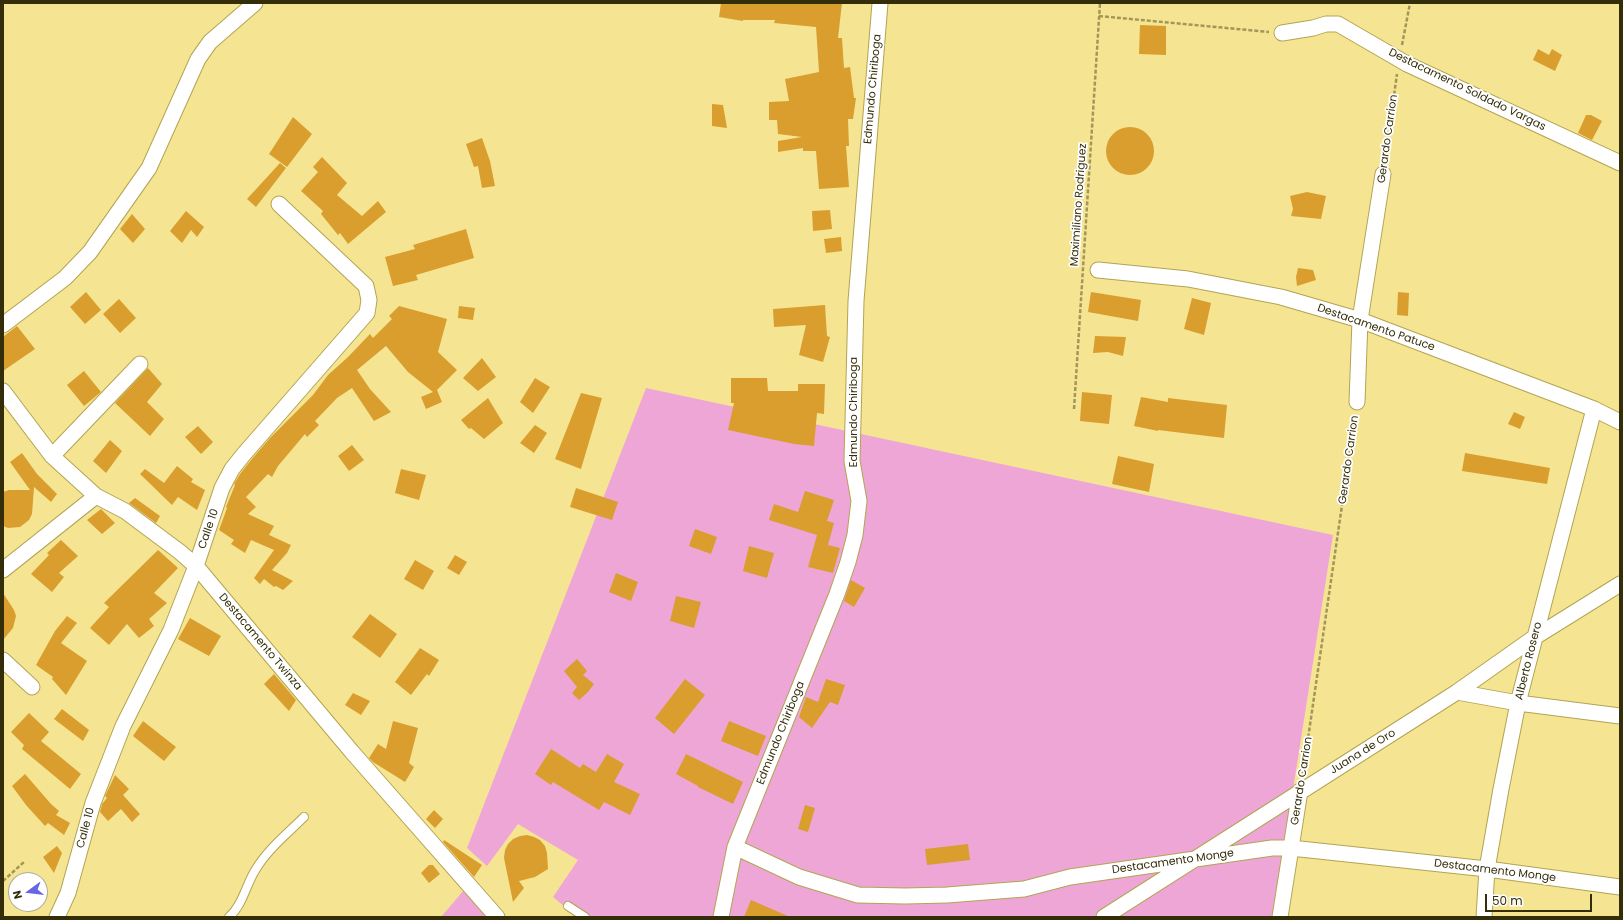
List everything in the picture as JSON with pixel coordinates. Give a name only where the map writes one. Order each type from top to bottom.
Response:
[{"type":"street","points":[[3,325],[66,278],[90,252],[149,168],[198,59],[210,42],[255,3]]},
{"type":"street","name":"Edmundo Chiriboga","points":[[721,917],[735,847],[838,594],[855,535],[859,501],[852,461],[856,301],[880,3]]},
{"type":"street","name":"Destacamento Soldado Vargas","points":[[1282,33],[1313,28],[1326,24],[1338,24],[1399,60],[1620,163]]},
{"type":"street","name":"Gerardo Carrion","points":[[1357,402],[1360,320],[1383,174]]},
{"type":"street","name":"Calle 10","points":[[57,917],[68,893],[96,796],[123,726],[165,644],[196,566],[222,488],[232,469],[244,454],[367,313],[369,300],[366,286],[279,204]]},
{"type":"street","name":"Destacamento Patuce","points":[[1098,270],[1188,279],[1273,295],[1360,320],[1594,409],[1620,422]]},
{"type":"street","points":[[52,456],[140,364]]},
{"type":"street","name":"Destacamento Twinza","points":[[3,391],[52,456],[96,496],[125,511],[180,552],[196,566],[352,752],[497,917]]},
{"type":"street","name":"Alberto Rosero","points":[[1484,917],[1487,869],[1518,703],[1594,409]]},
{"type":"street","points":[[3,570],[96,496]]},
{"type":"street","name":"Juana de Oro","points":[[1104,917],[1457,692],[1535,637],[1620,584]]},
{"type":"street","points":[[3,660],[32,687]]},
{"type":"street","points":[[1457,692],[1518,703],[1620,716]]},
{"type":"street","name":"Gerardo Carrion","points":[[1280,917],[1300,791]]},
{"type":"street","name":"Destacamento Monge","points":[[735,847],[799,877],[858,895],[947,895],[1024,889],[1070,877],[1272,848],[1291,848],[1487,869],[1620,887]]},
{"type":"lane","points":[[229,917],[246,891],[255,870],[266,856],[304,817]]},
{"type":"lane","points":[[568,906],[584,917]]},
{"type":"path","name":"Maximiliano Rodriguez","points":[[1074,409],[1100,3]]},
{"type":"path","name":"Gerardo Carrion","points":[[1383,174],[1399,60],[1410,3]]},
{"type":"path","points":[[1099,16],[1282,33]]},
{"type":"path","name":"Gerardo Carrion","points":[[1300,791],[1320,667],[1357,402]]},
{"type":"path","points":[[3,881],[24,862]]},
{"type":"shaded area","points":[[646,388],[1333,535],[1273,917],[577,917],[553,897],[578,860],[518,824],[487,866],[467,848]]},
{"type":"shaded area","points":[[464,890],[489,917],[441,917]]},
{"type":"building","points":[[721,3],[842,3],[838,38],[842,38],[844,68],[850,67],[854,98],[856,98],[853,119],[848,119],[849,146],[846,146],[849,187],[819,189],[816,151],[803,151],[803,148],[778,152],[778,141],[802,137],[778,134],[777,120],[769,120],[769,102],[789,101],[785,79],[819,72],[816,27],[774,23],[775,20],[743,21],[719,17]]},
{"type":"building","points":[[1140,25],[1166,26],[1166,55],[1139,54]]},
{"type":"building","points":[[1538,49],[1549,55],[1552,49],[1562,55],[1555,71],[1533,60]]},
{"type":"building","points":[[712,104],[723,105],[727,128],[712,126]]},
{"type":"building","points":[[1586,115],[1591,115],[1602,121],[1592,140],[1578,133]]},
{"type":"building","points":[[293,117],[312,134],[287,167],[269,154]]},
{"type":"building","points":[[1130,127],[1139,129],[1147,134],[1152,142],[1154,151],[1152,160],[1147,168],[1139,173],[1130,175],[1121,173],[1113,168],[1108,160],[1106,151],[1108,142],[1113,134],[1121,129]]},
{"type":"building","points":[[482,138],[490,161],[495,186],[482,188],[478,166],[474,167],[466,144]]},
{"type":"building","points":[[322,157],[347,183],[337,195],[362,216],[378,201],[386,212],[348,244],[340,233],[338,235],[321,214],[323,211],[301,191],[318,172],[313,167]]},
{"type":"building","points":[[280,163],[286,168],[256,207],[247,199]]},
{"type":"building","points":[[1307,192],[1326,196],[1321,219],[1291,216],[1293,209],[1290,196]]},
{"type":"building","points":[[830,210],[832,229],[813,231],[812,211]]},
{"type":"building","points":[[186,211],[204,227],[197,237],[191,230],[182,243],[170,231]]},
{"type":"building","points":[[132,214],[145,229],[133,243],[120,229]]},
{"type":"building","points":[[466,229],[474,258],[416,275],[418,280],[393,286],[385,257],[415,249],[413,245]]},
{"type":"building","points":[[841,237],[842,251],[826,253],[824,239]]},
{"type":"building","points":[[1298,268],[1313,270],[1316,280],[1297,286],[1296,277]]},
{"type":"building","points":[[86,292],[101,310],[85,324],[70,307]]},
{"type":"building","points":[[1091,292],[1141,300],[1138,321],[1088,312]]},
{"type":"building","points":[[1398,292],[1409,293],[1408,316],[1397,315]]},
{"type":"building","points":[[1192,298],[1211,303],[1204,335],[1184,329]]},
{"type":"building","points":[[119,299],[136,318],[120,333],[103,314]]},
{"type":"building","points":[[825,305],[827,336],[830,337],[823,362],[799,355],[806,325],[774,327],[773,309]]},
{"type":"building","points":[[399,306],[447,319],[438,352],[457,370],[437,390],[442,402],[426,409],[421,397],[433,392],[408,372],[386,346],[357,370],[370,389],[391,412],[374,421],[352,388],[337,398],[315,421],[319,425],[307,437],[305,434],[278,466],[272,477],[268,474],[246,497],[256,507],[248,514],[274,526],[269,535],[291,545],[287,553],[272,570],[293,581],[283,590],[276,586],[274,587],[264,579],[260,584],[254,578],[274,550],[251,540],[245,553],[231,544],[234,540],[219,530],[235,485],[234,484],[251,460],[270,438],[313,395],[328,375],[370,334],[373,338],[392,319],[389,316]]},
{"type":"building","points":[[459,306],[475,308],[473,320],[458,318]]},
{"type":"building","points":[[17,326],[35,349],[3,371],[3,337]]},
{"type":"building","points":[[1095,336],[1126,337],[1123,356],[1108,352],[1093,353]]},
{"type":"building","points":[[482,358],[496,377],[478,391],[463,378]]},
{"type":"building","points":[[148,368],[162,384],[147,402],[164,419],[150,436],[115,403]]},
{"type":"building","points":[[84,371],[101,392],[84,406],[67,385]]},
{"type":"building","points":[[535,378],[550,387],[533,413],[520,402]]},
{"type":"building","points":[[731,378],[767,378],[768,391],[798,391],[798,384],[825,384],[824,414],[817,413],[814,446],[794,444],[728,430],[734,403],[731,403]]},
{"type":"building","points":[[1082,392],[1112,395],[1109,424],[1080,421]]},
{"type":"building","points":[[581,393],[602,398],[581,469],[555,459]]},
{"type":"building","points":[[1141,397],[1168,402],[1168,398],[1227,405],[1224,438],[1158,431],[1134,426]]},
{"type":"building","points":[[488,398],[503,423],[484,439],[471,428],[469,429],[461,420]]},
{"type":"building","points":[[1514,412],[1525,417],[1520,429],[1508,424]]},
{"type":"building","points":[[535,425],[547,433],[534,453],[520,443]]},
{"type":"building","points":[[198,426],[213,442],[201,454],[185,437]]},
{"type":"building","points":[[110,440],[122,451],[106,473],[93,461]]},
{"type":"building","points":[[352,445],[364,460],[349,471],[338,456]]},
{"type":"building","points":[[22,453],[37,474],[57,494],[51,502],[34,487],[32,514],[29,520],[20,527],[8,528],[3,526],[3,492],[9,490],[30,490],[10,462]]},
{"type":"building","points":[[1465,453],[1550,468],[1547,484],[1462,471]]},
{"type":"building","points":[[1118,456],[1154,464],[1149,492],[1112,484]]},
{"type":"building","points":[[177,466],[193,479],[191,482],[205,490],[197,510],[178,497],[172,505],[140,474],[145,469],[164,483]]},
{"type":"building","points":[[401,469],[426,475],[419,500],[395,493]]},
{"type":"building","points":[[576,488],[618,502],[612,520],[570,507]]},
{"type":"building","points":[[805,491],[834,500],[827,521],[834,523],[828,545],[840,548],[833,573],[808,567],[817,535],[769,520],[774,504],[798,512]]},
{"type":"building","points":[[135,498],[160,516],[156,523],[129,503]]},
{"type":"building","points":[[101,509],[115,523],[102,534],[87,520]]},
{"type":"building","points":[[695,529],[717,537],[711,554],[689,546]]},
{"type":"building","points":[[61,540],[78,556],[59,573],[64,577],[52,592],[31,574],[49,555],[47,553]]},
{"type":"building","points":[[749,546],[774,553],[767,578],[743,571]]},
{"type":"building","points":[[158,550],[178,568],[154,593],[167,603],[149,619],[154,626],[139,638],[127,624],[109,645],[90,628],[109,607],[104,603]]},
{"type":"building","points":[[455,555],[467,562],[459,575],[447,568]]},
{"type":"building","points":[[415,560],[434,571],[423,590],[404,579]]},
{"type":"building","points":[[616,573],[638,582],[631,601],[609,592]]},
{"type":"building","points":[[851,580],[865,588],[854,607],[844,601]]},
{"type":"building","points":[[3,593],[14,610],[16,616],[13,628],[3,640]]},
{"type":"building","points":[[676,596],[701,602],[694,628],[670,621]]},
{"type":"building","points":[[370,614],[397,634],[380,658],[352,637]]},
{"type":"building","points":[[67,616],[77,623],[61,643],[87,661],[66,695],[52,679],[53,677],[36,665],[55,631]]},
{"type":"building","points":[[190,618],[221,636],[209,656],[178,639]]},
{"type":"building","points":[[420,648],[439,660],[429,676],[427,674],[411,695],[395,682]]},
{"type":"building","points":[[577,659],[587,671],[583,675],[594,684],[579,700],[572,693],[577,687],[564,671]]},
{"type":"building","points":[[274,674],[296,700],[289,711],[264,684]]},
{"type":"building","points":[[685,679],[705,695],[674,734],[655,718]]},
{"type":"building","points":[[826,679],[845,685],[838,705],[830,702],[812,728],[799,717],[806,697],[818,702]]},
{"type":"building","points":[[353,693],[370,701],[361,715],[345,705]]},
{"type":"building","points":[[62,709],[89,730],[83,741],[54,719]]},
{"type":"building","points":[[29,713],[49,732],[41,741],[81,774],[70,789],[22,749],[24,745],[11,732]]},
{"type":"building","points":[[143,721],[176,747],[164,761],[133,736]]},
{"type":"building","points":[[393,721],[418,728],[409,763],[414,767],[405,782],[369,758],[378,744],[386,749]]},
{"type":"building","points":[[729,721],[766,736],[758,756],[721,741]]},
{"type":"building","points":[[551,749],[580,768],[583,764],[596,772],[607,754],[624,764],[614,782],[640,794],[630,815],[604,802],[599,810],[553,782],[551,785],[535,774]]},
{"type":"building","points":[[686,754],[743,782],[733,804],[698,787],[676,774]]},
{"type":"building","points":[[25,774],[59,811],[56,815],[70,823],[64,835],[48,823],[45,826],[26,805],[12,786]]},
{"type":"building","points":[[115,775],[129,789],[123,795],[140,814],[132,822],[121,809],[108,821],[100,812],[102,804],[107,798],[105,796]]},
{"type":"building","points":[[805,805],[815,808],[808,832],[798,829]]},
{"type":"building","points":[[434,810],[443,819],[435,828],[426,819]]},
{"type":"building","points":[[527,835],[540,840],[545,846],[548,869],[535,877],[519,881],[524,888],[513,902],[504,858],[505,850],[513,839]]},
{"type":"building","points":[[444,840],[482,865],[474,877],[443,842]]},
{"type":"building","points":[[968,844],[970,860],[927,865],[925,849]]},
{"type":"building","points":[[57,846],[62,853],[54,873],[43,857]]},
{"type":"building","points":[[429,865],[433,865],[440,874],[429,883],[421,873]]},
{"type":"building","points":[[751,900],[790,917],[744,917]]}]
